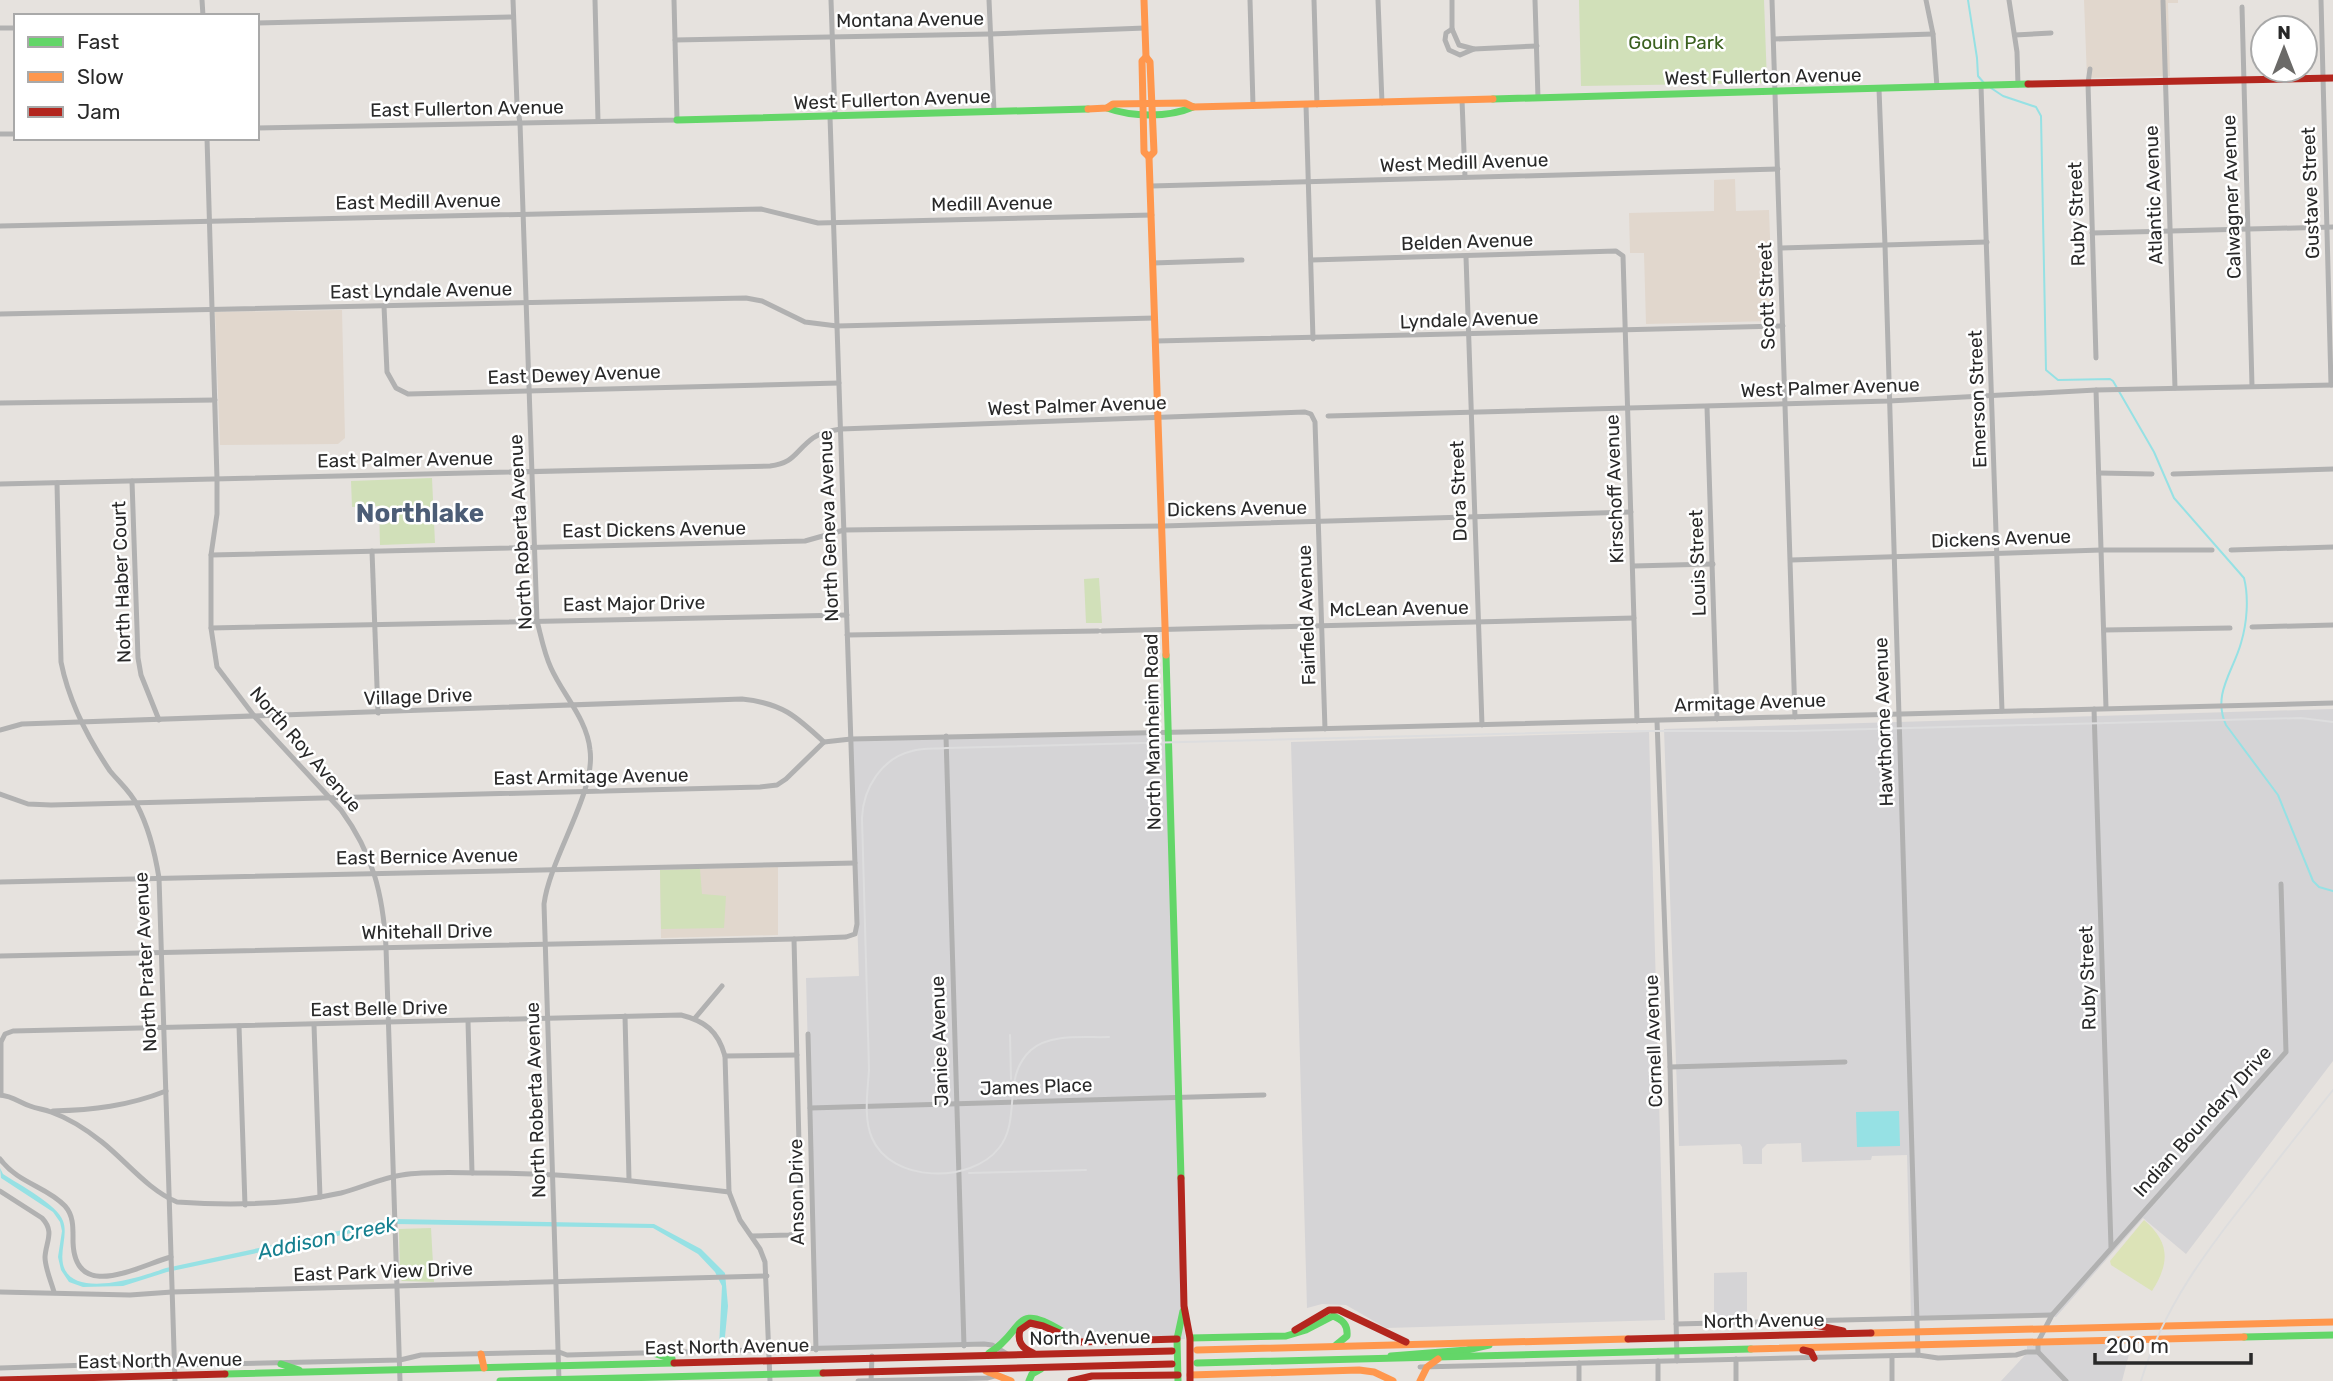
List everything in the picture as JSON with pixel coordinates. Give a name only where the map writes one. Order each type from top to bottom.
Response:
[{"type":"main road","name":"North Mannheim Road","points":[[1144,0],[1146,57],[1150,62],[1153,104],[1154,152],[1150,157],[1153,263],[1163,526],[1184,1306],[1189,1338],[1190,1378]]},
{"type":"main road","name":"North Mannheim Road","points":[[1146,57],[1142,61],[1144,152],[1150,157]]},
{"type":"main road","name":"West Fullerton Avenue","points":[[677,120],[1107,108],[1113,104],[1185,103],[1193,107],[1306,105],[2333,78]]},
{"type":"main road","name":"West Fullerton Avenue","points":[[1107,108],[1115,113],[1153,113],[1186,112],[1193,107]]},
{"type":"main road","name":"North Mannheim Road","points":[[1178,1378],[1177,1339],[1184,1306]]},
{"type":"main road","points":[[1286,1336],[1329,1310],[1339,1310],[1399,1340],[1416,1344]]},
{"type":"main road","points":[[1189,1338],[1286,1336],[1306,1330],[1333,1316],[1343,1320],[1348,1328],[1348,1336],[1334,1346]]},
{"type":"main road","points":[[982,1356],[998,1349],[1020,1322],[1031,1318],[1045,1320],[1071,1336],[1091,1342]]},
{"type":"main road","points":[[1802,1322],[1863,1334]]},
{"type":"main road","name":"North Avenue","points":[[1197,1350],[2333,1322]]},
{"type":"main road","points":[[1036,1354],[1021,1346],[1018,1338],[1020,1330],[1030,1323],[1041,1325],[1070,1340],[1091,1342],[1177,1339]]},
{"type":"main road","points":[[2305,1323],[2306,1336]]},
{"type":"main road","name":"North Avenue","points":[[1197,1363],[2333,1335]]},
{"type":"main road","points":[[1374,1360],[1412,1352],[1473,1350],[1495,1342]]},
{"type":"main road","points":[[1853,1357],[1861,1347]]},
{"type":"main road","points":[[1800,1349],[1811,1352],[1814,1360]]},
{"type":"main road","name":"North Avenue","points":[[1009,1355],[1172,1351]]},
{"type":"main road","points":[[481,1354],[484,1368]]},
{"type":"main road","points":[[656,1354],[686,1362]]},
{"type":"main road","name":"East North Avenue","points":[[0,1380],[175,1378],[308,1372],[1009,1355]]},
{"type":"main road","points":[[1403,1359],[1416,1364],[1422,1374],[1441,1358]]},
{"type":"main road","points":[[281,1364],[308,1372]]},
{"type":"main road","name":"North Avenue","points":[[1058,1367],[1172,1364]]},
{"type":"main road","points":[[1029,1381],[1032,1374],[1043,1367]]},
{"type":"main road","name":"East North Avenue","points":[[500,1381],[734,1374],[770,1377],[872,1371],[1058,1367]]},
{"type":"main road","points":[[976,1369],[1012,1381]]},
{"type":"main road","points":[[1190,1378],[1265,1377],[1344,1370],[1374,1372],[1393,1381]]},
{"type":"main road","points":[[643,1377],[657,1381]]},
{"type":"main road","points":[[1074,1380],[1178,1378]]},
{"type":"street","name":"North Roberta Avenue","points":[[513,0],[520,123],[537,621],[550,665],[582,722],[591,750],[583,792],[553,869],[544,904],[559,1380]]},
{"type":"street","points":[[595,0],[598,121]]},
{"type":"street","points":[[674,0],[677,120]]},
{"type":"street","name":"North Geneva Avenue","points":[[831,0],[837,326],[858,924],[855,934]]},
{"type":"street","points":[[989,0],[994,111]]},
{"type":"street","points":[[1250,0],[1253,105]]},
{"type":"street","points":[[1314,0],[1317,104]]},
{"type":"street","points":[[1378,0],[1381,103]]},
{"type":"street","points":[[1452,0],[1452,29],[1460,45],[1474,49],[1537,46]]},
{"type":"street","points":[[1535,0],[1538,98]]},
{"type":"street","name":"Scott Street","points":[[1772,0],[1795,717]]},
{"type":"street","points":[[1926,0],[1933,34],[1937,87]]},
{"type":"street","points":[[2009,0],[2015,35],[2018,85]]},
{"type":"street","name":"Gustave Street","points":[[2321,0],[2330,227],[2332,385]]},
{"type":"street","name":"Atlantic Avenue","points":[[2163,1],[2175,388]]},
{"type":"street","name":"Calwagner Avenue","points":[[2242,7],[2252,386]]},
{"type":"street","points":[[259,23],[513,17]]},
{"type":"street","name":"Montana Avenue","points":[[675,40],[1145,28]]},
{"type":"street","points":[[1452,29],[1446,33],[1445,40],[1449,50],[1460,55],[1474,49]]},
{"type":"street","points":[[2015,35],[2051,33]]},
{"type":"street","points":[[1773,39],[1933,34]]},
{"type":"street","name":"Ruby Street","points":[[2090,69],[2088,83],[2096,358]]},
{"type":"street","name":"Emerson Street","points":[[1982,86],[2002,711]]},
{"type":"street","name":"Hawthorne Avenue","points":[[1879,89],[1918,1355]]},
{"type":"street","points":[[1462,100],[1465,177]]},
{"type":"street","points":[[1306,105],[1313,339]]},
{"type":"street","name":"East Fullerton Avenue","points":[[259,128],[677,120]]},
{"type":"street","name":"North Roy Avenue","points":[[207,140],[217,480],[217,514],[211,555],[211,628],[217,667],[255,717],[353,827],[374,872],[383,903],[400,1381]]},
{"type":"street","name":"West Medill Avenue","points":[[1151,186],[1778,169]]},
{"type":"street","name":"East Medill Avenue","points":[[0,226],[761,209],[807,221],[834,223]]},
{"type":"street","name":"Medill Avenue","points":[[834,223],[1152,215]]},
{"type":"street","points":[[2092,233],[2330,227]]},
{"type":"street","points":[[1781,248],[1987,242]]},
{"type":"street","name":"Belden Avenue","points":[[1311,260],[1616,251],[1623,256]]},
{"type":"street","name":"Kirschoff Avenue","points":[[1623,256],[1637,721]]},
{"type":"street","name":"Dora Street","points":[[1466,257],[1482,725]]},
{"type":"street","points":[[1153,263],[1242,261]]},
{"type":"street","name":"East Lyndale Avenue","points":[[0,314],[746,298],[762,301],[805,322],[837,326]]},
{"type":"street","name":"East Dewey Avenue","points":[[384,306],[387,372],[396,388],[415,394],[839,383]]},
{"type":"street","points":[[837,326],[1155,318]]},
{"type":"street","name":"Lyndale Avenue","points":[[1156,341],[1783,326]]},
{"type":"street","name":"West Palmer Avenue","points":[[1328,416],[1707,407],[2096,390],[2332,385]]},
{"type":"street","points":[[2096,390],[2106,708]]},
{"type":"street","points":[[0,403],[215,400]]},
{"type":"street","name":"Louis Street","points":[[1707,407],[1717,719]]},
{"type":"street","name":"West Palmer Avenue","points":[[841,429],[1305,412],[1312,416]]},
{"type":"street","name":"Fairfield Avenue","points":[[1312,416],[1315,422],[1325,729]]},
{"type":"street","name":"East Palmer Avenue","points":[[0,484],[770,466],[784,464],[793,459],[814,438],[825,432],[841,429]]},
{"type":"street","points":[[2173,474],[2333,469]]},
{"type":"street","points":[[2099,473],[2152,474]]},
{"type":"street","name":"North Haber Court","points":[[132,481],[138,658],[141,675],[159,720]]},
{"type":"street","name":"North Prater Avenue","points":[[57,482],[61,662],[70,700],[110,770],[136,803],[154,850],[159,878],[175,1378]]},
{"type":"street","name":"Dickens Avenue","points":[[844,530],[1163,526],[1631,512]]},
{"type":"street","name":"East Dickens Avenue","points":[[211,555],[806,541],[844,530]]},
{"type":"street","points":[[2231,550],[2333,547]]},
{"type":"street","name":"Dickens Avenue","points":[[1791,560],[2101,550],[2211,550]]},
{"type":"street","points":[[372,551],[378,713]]},
{"type":"street","points":[[1633,566],[1713,564]]},
{"type":"street","name":"East Major Drive","points":[[211,628],[847,615]]},
{"type":"street","name":"McLean Avenue","points":[[1165,629],[1634,618]]},
{"type":"street","points":[[2252,627],[2333,625]]},
{"type":"street","points":[[2104,630],[2230,628]]},
{"type":"street","points":[[848,635],[1165,629]]},
{"type":"street","name":"Village Drive","points":[[0,730],[22,724],[743,699],[780,706],[824,742]]},
{"type":"street","name":"Armitage Avenue","points":[[1167,733],[2333,704]]},
{"type":"street","name":"Ruby Street","points":[[2094,709],[2111,1247]]},
{"type":"street","name":"Cornell Avenue","points":[[1657,721],[1670,1066],[1677,1361]]},
{"type":"street","points":[[824,742],[946,736],[1167,733]]},
{"type":"street","name":"Janice Avenue","points":[[946,736],[964,1346]]},
{"type":"street","name":"East Armitage Avenue","points":[[0,794],[28,804],[51,805],[760,787],[777,785],[799,768],[824,742]]},
{"type":"street","name":"East Bernice Avenue","points":[[0,882],[855,863]]},
{"type":"street","name":"Indian Boundary Drive","points":[[2038,1342],[2052,1315],[2286,1052],[2281,884]]},
{"type":"street","name":"Whitehall Drive","points":[[0,956],[794,939],[846,937],[855,934]]},
{"type":"street","points":[[751,1236],[789,1235],[800,1231],[802,1223],[794,939]]},
{"type":"street","points":[[722,986],[695,1018],[715,1032],[725,1056],[729,1192],[740,1220],[765,1262],[770,1377]]},
{"type":"street","name":"East Belle Drive","points":[[1,1095],[1,1042],[9,1032],[681,1015],[695,1018]]},
{"type":"street","points":[[625,1017],[629,1179]]},
{"type":"street","points":[[468,1021],[472,1173]]},
{"type":"street","points":[[314,1025],[320,1197]]},
{"type":"street","points":[[239,1026],[245,1205]]},
{"type":"street","name":"Anson Drive","points":[[808,1034],[816,1350]]},
{"type":"street","points":[[725,1056],[797,1055]]},
{"type":"street","points":[[1670,1066],[1845,1062]]},
{"type":"street","points":[[1,1095],[50,1111],[127,1105],[166,1091]]},
{"type":"street","name":"James Place","points":[[810,1108],[1264,1095]]},
{"type":"street","points":[[50,1111],[103,1143],[169,1199],[188,1203],[245,1205],[320,1197],[402,1175],[472,1173],[553,1173],[629,1179],[729,1192]]},
{"type":"street","points":[[0,1159],[17,1177],[61,1202],[69,1212],[73,1225],[76,1262],[84,1272],[95,1276],[118,1275],[171,1257]]},
{"type":"street","points":[[0,1191],[47,1224],[50,1236],[45,1261],[54,1292]]},
{"type":"street","name":"East Park View Drive","points":[[0,1292],[130,1295],[767,1276]]},
{"type":"street","name":"North Avenue","points":[[1676,1324],[2052,1315]]},
{"type":"street","points":[[2038,1342],[2038,1352],[2066,1381]]},
{"type":"street","name":"East North Avenue","points":[[0,1368],[118,1364],[281,1364],[400,1360],[421,1355],[558,1352],[567,1355],[656,1354],[992,1345],[1009,1355]]},
{"type":"street","points":[[872,1349],[872,1381]]},
{"type":"street","name":"North Avenue","points":[[1422,1374],[1579,1363],[1814,1360],[1918,1355],[1938,1358],[2038,1352]]},
{"type":"street","points":[[1892,1356],[1892,1381]]},
{"type":"street","points":[[1736,1359],[1736,1381]]},
{"type":"street","points":[[1658,1361],[1658,1381]]},
{"type":"street","points":[[1579,1363],[1579,1381]]},
{"type":"street","name":"North Avenue","points":[[999,1375],[1010,1368]]},
{"type":"street","points":[[1344,1370],[1344,1381]]},
{"type":"street","points":[[858,1381],[987,1378],[999,1375]]},
{"type":"shaded area","points":[[2084,0],[2178,0],[2178,3],[2168,3],[2170,76],[2087,78]]},
{"type":"shaded area","points":[[1735,179],[1736,211],[1769,210],[1773,321],[1646,324],[1644,253],[1630,253],[1629,213],[1714,211],[1714,180]]},
{"type":"shaded area","points":[[342,310],[345,438],[338,444],[220,445],[215,312]]},
{"type":"shaded area","points":[[2333,709],[2333,1061],[2186,1254],[2143,1218],[2056,1317],[1911,1316],[1907,1155],[1872,1156],[1871,1160],[1802,1162],[1801,1143],[1767,1144],[1762,1149],[1762,1164],[1743,1164],[1740,1144],[1679,1146],[1664,729]]},
{"type":"shaded area","points":[[1649,732],[1665,1320],[1386,1328],[1346,1305],[1322,1304],[1307,1308],[1291,742]]},
{"type":"shaded area","points":[[1167,733],[1185,1339],[1091,1341],[1071,1336],[1031,1318],[1002,1347],[992,1345],[816,1350],[806,978],[859,976],[851,739]]},
{"type":"shaded area","points":[[778,867],[778,935],[661,938],[660,870]]},
{"type":"shaded area","points":[[1747,1272],[1747,1320],[1714,1321],[1714,1273]]},
{"type":"shaded area","points":[[2132,1343],[2122,1381],[2001,1381],[2027,1353],[2027,1346]]},
{"type":"green space","name":"Gouin Park","points":[[1579,0],[1764,0],[1767,83],[1581,86]]},
{"type":"green space","points":[[432,478],[435,543],[380,545],[379,506],[352,507],[351,481]]},
{"type":"green space","points":[[1099,578],[1102,623],[1086,623],[1084,579]]},
{"type":"green space","points":[[700,869],[702,894],[726,896],[724,928],[661,929],[660,870]]},
{"type":"green space","points":[[2144,1220],[2159,1236],[2164,1253],[2162,1271],[2152,1291],[2111,1265],[2110,1261]]},
{"type":"green space","points":[[431,1228],[434,1282],[402,1281],[399,1229]]},
{"type":"water","points":[[1899,1111],[1900,1146],[1857,1147],[1856,1112]]},
{"type":"water","name":"Addison Creek","points":[[0,1168],[3,1174],[46,1202],[60,1215],[65,1231],[63,1264],[69,1275],[79,1281],[93,1284],[126,1280],[166,1268],[394,1219],[654,1224],[701,1249],[725,1273],[728,1306],[724,1347],[719,1348],[722,1286],[715,1272],[698,1254],[653,1228],[394,1224],[167,1272],[123,1286],[83,1287],[69,1282],[61,1270],[58,1257],[62,1231],[60,1222],[53,1212],[1,1178]]},
{"type":"waterway","points":[[1968,0],[1978,76],[1984,83]]},
{"type":"waterway","points":[[1991,88],[2003,96],[2036,107],[2041,116],[2046,370],[2058,380],[2113,381],[2154,452],[2174,498],[2244,578],[2247,602],[2245,627],[2222,693],[2222,714],[2226,725],[2278,795],[2313,881],[2319,887],[2333,891]]},
{"type":"railway","points":[[1109,1037],[1058,1039],[1031,1050],[1017,1073],[1006,1137],[986,1160],[952,1173],[932,1173],[896,1164],[882,1153],[869,1130],[867,1112],[869,1069],[862,818],[870,785],[883,767],[901,755],[916,750],[946,748],[1615,731],[1794,731],[2301,718],[2333,722]]},
{"type":"railway","points":[[1010,1035],[1011,1079]]},
{"type":"railway","points":[[2141,1381],[2161,1329],[2203,1258],[2333,1090]]},
{"type":"railway","points":[[969,1173],[1086,1170]]},
{"type":"traffic: fast","points":[[1493,99],[2028,84]]},
{"type":"traffic: fast","points":[[1107,108],[1150,115],[1173,113],[1193,107]]},
{"type":"traffic: fast","points":[[677,120],[1088,109]]},
{"type":"traffic: fast","points":[[1166,655],[1181,1178]]},
{"type":"traffic: fast","points":[[1178,1381],[1177,1339],[1183,1311]]},
{"type":"traffic: fast","points":[[1190,1338],[1286,1336],[1306,1330],[1333,1316],[1340,1319],[1347,1329],[1347,1336],[1336,1345]]},
{"type":"traffic: fast","points":[[989,1353],[1026,1319],[1035,1318],[1062,1331]]},
{"type":"traffic: fast","points":[[2244,1337],[2333,1335]]},
{"type":"traffic: fast","points":[[1391,1356],[1467,1350],[1489,1345]]},
{"type":"traffic: fast","points":[[1197,1363],[1751,1349]]},
{"type":"traffic: fast","points":[[656,1354],[672,1359]]},
{"type":"traffic: fast","points":[[225,1374],[674,1363]]},
{"type":"traffic: fast","points":[[281,1364],[299,1370]]},
{"type":"traffic: fast","points":[[1029,1381],[1032,1374],[1041,1369]]},
{"type":"traffic: fast","points":[[500,1381],[823,1373]]},
{"type":"traffic: slow","points":[[1144,0],[1144,152],[1149,157]]},
{"type":"traffic: slow","points":[[1146,57],[1150,62],[1154,152],[1149,157],[1166,655]]},
{"type":"traffic: slow","points":[[1088,109],[1107,108],[1113,104],[1185,103],[1193,107],[1493,99]]},
{"type":"traffic: slow","points":[[1871,1333],[2333,1322]]},
{"type":"traffic: slow","points":[[1751,1349],[2244,1337]]},
{"type":"traffic: slow","points":[[1197,1350],[1628,1339]]},
{"type":"traffic: slow","points":[[481,1354],[484,1368]]},
{"type":"traffic: slow","points":[[1420,1381],[1427,1367],[1438,1359]]},
{"type":"traffic: slow","points":[[1190,1375],[1359,1370],[1374,1372],[1393,1381]]},
{"type":"traffic: slow","points":[[986,1371],[1011,1381]]},
{"type":"traffic: jam","points":[[2028,84],[2333,78]]},
{"type":"traffic: jam","points":[[1181,1178],[1184,1306],[1190,1338],[1190,1381]]},
{"type":"traffic: jam","points":[[1295,1330],[1329,1310],[1339,1310],[1406,1342]]},
{"type":"traffic: jam","points":[[1802,1322],[1843,1331]]},
{"type":"traffic: jam","points":[[1033,1353],[1023,1347],[1019,1338],[1020,1330],[1030,1323],[1080,1342],[1177,1339]]},
{"type":"traffic: jam","points":[[1628,1339],[1871,1333]]},
{"type":"traffic: jam","points":[[1803,1350],[1811,1352],[1814,1358]]},
{"type":"traffic: jam","points":[[674,1363],[1172,1351]]},
{"type":"traffic: jam","points":[[823,1373],[1172,1364]]},
{"type":"traffic: jam","points":[[0,1380],[225,1374]]},
{"type":"traffic: jam","points":[[1071,1381],[1092,1376],[1178,1375]]},
{"type":"district","name":"Northlake","points":[[420,513]]}]
